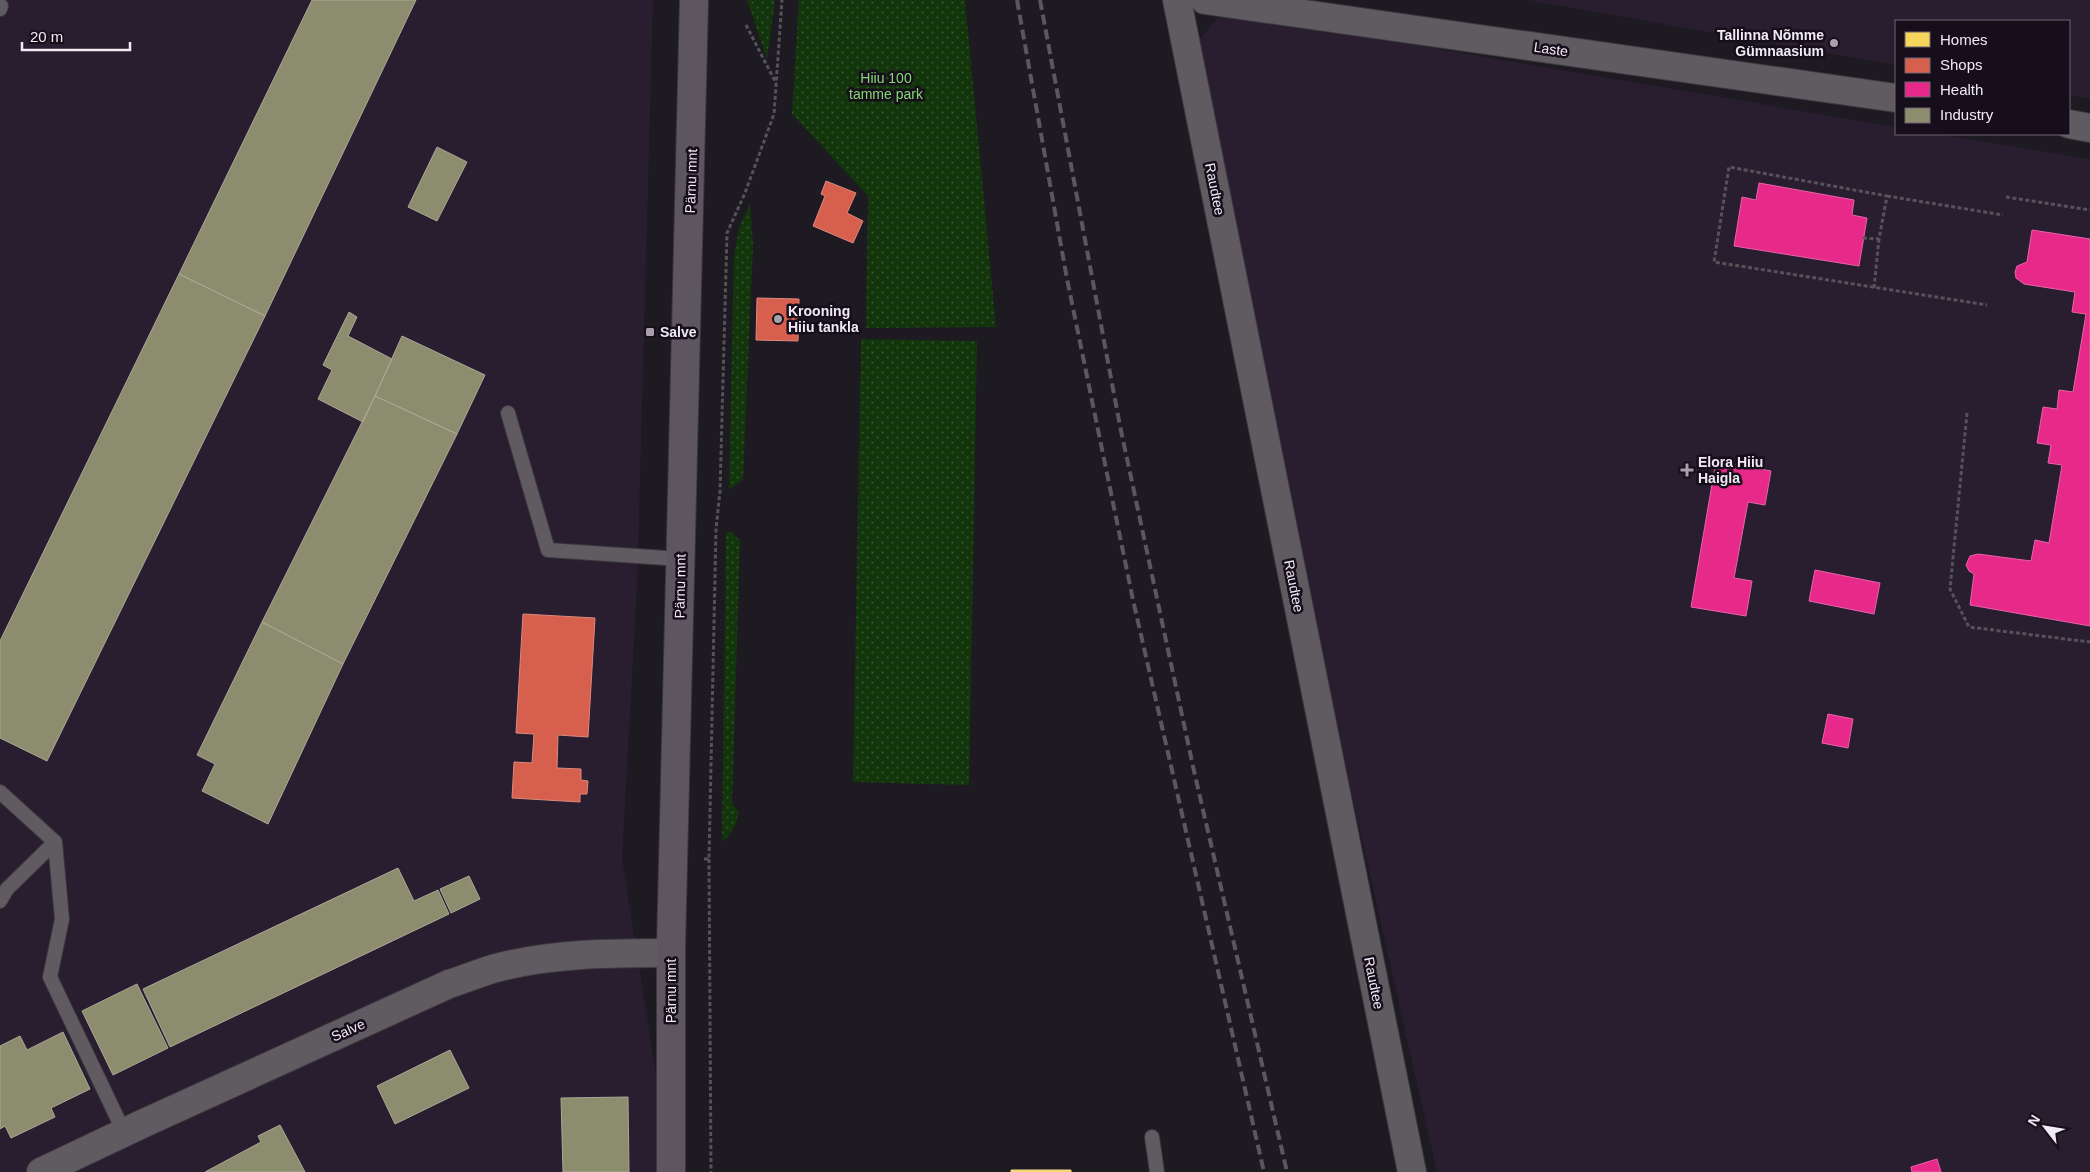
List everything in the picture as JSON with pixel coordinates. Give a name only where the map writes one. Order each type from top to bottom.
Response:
[{"type":"main road","name":"Pärnu mnt","points":[[671,1172],[671,953],[694,0]]},
{"type":"street","name":"Raudtee","points":[[1177,0],[1412,1172]]},
{"type":"street","name":"Laste","points":[[1205,0],[1895,98]]},
{"type":"street","points":[[2070,124],[2090,128]]},
{"type":"street","name":"Salve","points":[[41,1172],[124,1132],[449,984],[499,967],[553,957],[592,953],[671,953]]},
{"type":"lane","points":[[508,414],[548,550],[681,559]]},
{"type":"lane","points":[[0,792],[55,842],[62,919],[50,977],[124,1132]]},
{"type":"lane","points":[[0,902],[7,889],[55,842]]},
{"type":"lane","points":[[1152,1137],[1157,1172]]},
{"type":"path","points":[[711,1172],[710,859],[716,529],[720,491],[727,233],[747,187],[774,114],[782,0]]},
{"type":"path","points":[[746,25],[776,84]]},
{"type":"path","points":[[1987,305],[1714,262],[1729,167],[2003,215]]},
{"type":"path","points":[[1874,288],[1879,239],[1887,196]]},
{"type":"path","points":[[2006,197],[2090,210]]},
{"type":"path","points":[[1863,238],[1879,239]]},
{"type":"path","points":[[1967,412],[1950,589],[1969,627],[2090,642]]},
{"type":"path","points":[[699,859],[710,859]]},
{"type":"shaded area","points":[[0,0],[653,0],[637,588],[622,858],[671,1172],[0,1172]]},
{"type":"shaded area","name":"Tallinna Nõmme Gümnaasium","points":[[1528,0],[2090,0],[2090,99],[2070,95],[2070,20],[1895,20],[1895,65]]},
{"type":"shaded area","name":"Elora Hiiu Haigla","points":[[1244,16],[1895,127],[1895,135],[1944,135],[2090,159],[2090,1172],[1437,1172],[1349,781],[1199,71],[1199,40],[1218,18]]},
{"type":"green space","points":[[747,0],[775,0],[767,59]]},
{"type":"green space","name":"Hiiu 100 tamme park","points":[[799,0],[965,0],[996,327],[866,328],[868,196],[792,114]]},
{"type":"green space","points":[[750,204],[753,245],[743,479],[729,490],[734,256],[739,228]]},
{"type":"green space","points":[[861,339],[977,341],[969,785],[853,782]]},
{"type":"green space","points":[[726,532],[731,532],[740,540],[732,804],[739,812],[729,836],[722,841]]},
{"type":"building: Homes","points":[[1011,1170],[1071,1170],[1071,1172],[1011,1172]]},
{"type":"building: Shops","points":[[826,181],[856,193],[847,213],[863,221],[853,243],[813,226],[825,196],[821,194]]},
{"type":"building: Shops","name":"Krooning Hiiu tankla","points":[[757,298],[799,299],[798,341],[756,340]]},
{"type":"building: Shops","points":[[523,614],[595,618],[588,737],[558,735],[557,768],[581,769],[581,780],[588,781],[587,794],[580,794],[580,802],[512,798],[514,762],[532,763],[534,734],[516,733]]},
{"type":"building: Health","points":[[1759,183],[1854,200],[1852,215],[1867,218],[1859,266],[1734,246],[1742,197],[1756,200]]},
{"type":"building: Health","points":[[2032,230],[2090,239],[2090,626],[1970,605],[1974,574],[1969,571],[1966,565],[1970,556],[1978,554],[2031,561],[2035,540],[2049,543],[2062,465],[2048,463],[2051,445],[2037,443],[2043,407],[2057,409],[2059,390],[2073,392],[2086,314],[2072,312],[2075,292],[2024,284],[2016,278],[2017,266],[2027,262]]},
{"type":"building: Health","points":[[1716,461],[1771,471],[1765,505],[1748,502],[1734,578],[1752,581],[1746,616],[1691,607]]},
{"type":"building: Health","points":[[1815,570],[1880,583],[1874,614],[1809,601]]},
{"type":"building: Health","points":[[1828,714],[1853,719],[1848,748],[1822,743]]},
{"type":"building: Health","points":[[1937,1159],[1941,1172],[1912,1172],[1911,1167]]},
{"type":"building: Industry","points":[[312,0],[416,0],[265,316],[179,274]]},
{"type":"building: Industry","points":[[437,147],[467,162],[437,221],[408,207]]},
{"type":"building: Industry","points":[[179,274],[265,316],[47,761],[0,738],[0,641]]},
{"type":"building: Industry","points":[[349,312],[357,317],[348,336],[392,359],[363,422],[318,399],[332,370],[323,365]]},
{"type":"building: Industry","points":[[402,336],[485,375],[457,434],[375,396]]},
{"type":"building: Industry","points":[[375,396],[457,434],[343,664],[262,622]]},
{"type":"building: Industry","points":[[262,622],[343,664],[268,824],[202,791],[215,764],[197,755]]},
{"type":"building: Industry","points":[[398,868],[414,901],[438,890],[449,914],[170,1047],[143,989]]},
{"type":"building: Industry","points":[[469,876],[480,899],[451,913],[440,889]]},
{"type":"building: Industry","points":[[137,984],[168,1048],[113,1075],[82,1011]]},
{"type":"building: Industry","points":[[63,1032],[90,1089],[51,1108],[55,1117],[11,1138],[5,1126],[0,1129],[0,1046],[20,1036],[27,1050]]},
{"type":"building: Industry","points":[[450,1050],[469,1088],[395,1124],[377,1086]]},
{"type":"building: Industry","points":[[628,1097],[629,1172],[563,1172],[561,1098]]},
{"type":"building: Industry","points":[[280,1125],[305,1172],[205,1172],[261,1142],[258,1136]]},
{"type":"railway","points":[[1017,0],[1067,279],[1133,600],[1264,1172]]},
{"type":"railway","points":[[1040,0],[1120,426],[1194,771],[1287,1172]]},
{"type":"place","name":"Tallinna Nõmme Gümnaasium","points":[[1834,43]]},
{"type":"place","name":"Krooning Hiiu tankla","points":[[778,319]]},
{"type":"place","name":"Salve","points":[[650,332]]},
{"type":"place","name":"Elora Hiiu Haigla","points":[[1687,470]]}]
